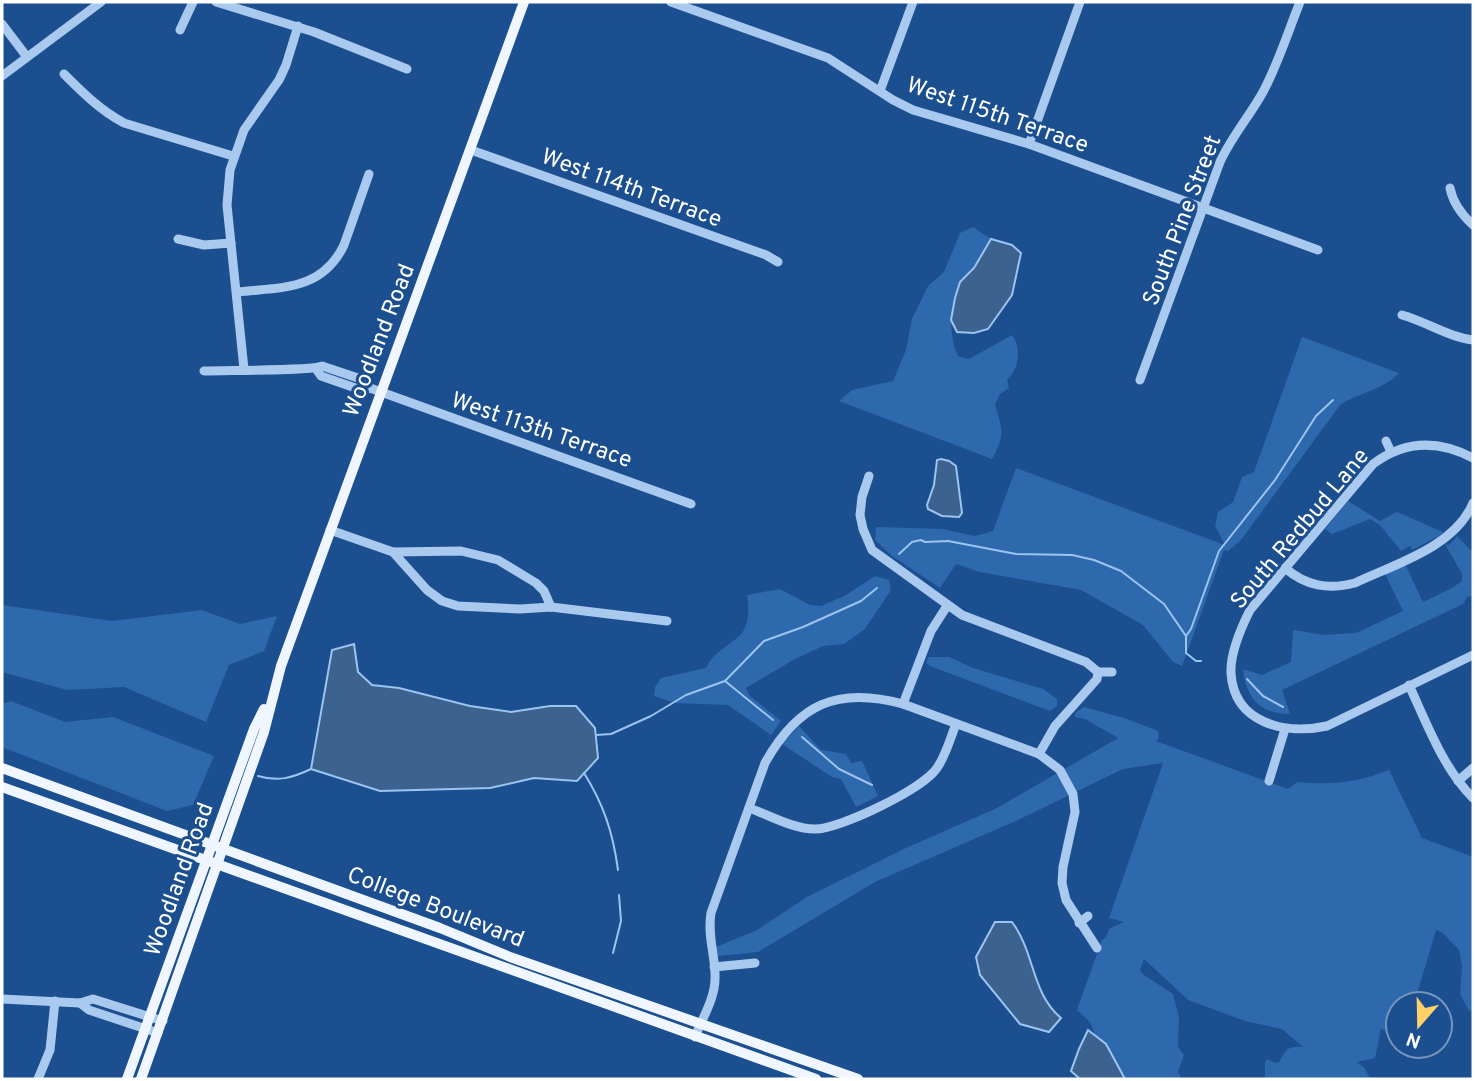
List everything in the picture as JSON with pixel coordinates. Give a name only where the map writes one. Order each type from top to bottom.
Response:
[{"type":"main road","name":"Woodland Road","points":[[141,1079],[264,732],[272,694],[330,530],[375,389],[471,150],[524,2]]},
{"type":"main road","name":"Woodland Road","points":[[127,1079],[254,729],[272,694]]},
{"type":"main road","name":"College Boulevard","points":[[2,768],[510,957],[858,1079]]},
{"type":"main road","name":"College Boulevard","points":[[2,787],[816,1079]]},
{"type":"street","points":[[2,76],[101,2]]},
{"type":"street","points":[[180,30],[193,2]]},
{"type":"street","points":[[216,2],[298,26],[407,69]]},
{"type":"street","points":[[880,91],[913,2]]},
{"type":"street","points":[[1029,144],[1080,2]]},
{"type":"street","name":"South Pine Street","points":[[1140,380],[1202,209],[1230,142],[1269,80],[1300,2]]},
{"type":"street","name":"West 115th Terrace","points":[[676,3],[828,58],[913,110],[996,132],[1318,250]]},
{"type":"street","points":[[2,24],[27,57]]},
{"type":"street","points":[[244,369],[227,193],[233,156],[250,119],[279,80],[298,26]]},
{"type":"street","points":[[64,74],[89,100],[124,123],[233,156]]},
{"type":"street","name":"West 114th Terrace","points":[[471,150],[766,255],[778,262]]},
{"type":"street","points":[[238,292],[304,283],[325,272],[344,245],[369,174]]},
{"type":"street","points":[[1450,188],[1458,209],[1473,225]]},
{"type":"street","points":[[178,239],[204,245],[231,243]]},
{"type":"street","points":[[1402,315],[1421,320],[1441,331],[1473,340]]},
{"type":"street","name":"West 113th Terrace","points":[[204,371],[316,369],[322,366],[345,372],[368,381],[375,389],[601,469],[691,504]]},
{"type":"street","name":"South Redbud Lane","points":[[1285,729],[1263,722],[1246,709],[1236,693],[1231,673],[1240,635],[1250,610],[1366,471],[1391,452],[1386,441]]},
{"type":"street","points":[[1391,452],[1407,446],[1440,444],[1473,458]]},
{"type":"street","points":[[869,477],[862,496],[860,515],[872,550],[962,615],[1086,662],[1098,672],[1112,672]]},
{"type":"street","points":[[1285,568],[1306,582],[1322,587],[1339,587],[1354,583],[1451,535],[1463,523],[1473,503]]},
{"type":"street","points":[[330,530],[393,552],[461,551],[498,560],[536,583],[544,591],[551,607]]},
{"type":"street","points":[[393,552],[427,590],[448,603],[497,609],[551,607],[667,621]]},
{"type":"street","points":[[902,705],[930,631],[947,606]]},
{"type":"street","points":[[1269,781],[1285,729],[1304,730],[1327,726],[1473,654]]},
{"type":"street","points":[[1039,754],[1055,726],[1097,679],[1098,672]]},
{"type":"street","points":[[1409,685],[1458,781],[1473,798]]},
{"type":"street","points":[[695,1037],[715,985],[709,937],[711,913],[765,763],[778,740],[793,722],[812,709],[838,699],[862,697],[883,699],[902,705],[1039,754],[1060,770],[1073,794],[1075,812],[1062,883],[1066,900],[1097,948]]},
{"type":"street","points":[[749,808],[813,829],[840,825],[928,779],[944,757],[956,724]]},
{"type":"street","points":[[1458,781],[1473,768]]},
{"type":"street","points":[[1079,923],[1088,916]]},
{"type":"street","points":[[714,967],[755,963]]},
{"type":"street","points":[[2,999],[80,1003],[93,999],[163,1021]]},
{"type":"street","points":[[38,1079],[50,1050],[55,1001]]},
{"type":"street","points":[[80,1003],[89,1010],[158,1034]]},
{"type":"shaded area","points":[[973,227],[991,239],[956,293],[951,320],[955,348],[958,356],[969,359],[1012,335],[1018,352],[1014,370],[1007,380],[1009,388],[1000,394],[995,404],[1001,437],[992,459],[839,401],[852,390],[893,381],[906,350],[912,319],[928,286],[944,272],[960,233]]},
{"type":"shaded area","points":[[991,239],[1012,245],[1021,253],[1012,295],[988,329],[974,333],[957,332],[951,320],[960,282],[974,268]]},
{"type":"shaded area","points":[[1302,337],[1399,373],[1379,387],[1340,405],[1241,540],[1228,551],[1224,550],[1182,666],[1173,662],[1143,625],[1081,590],[980,572],[956,564],[940,588],[892,556],[875,540],[876,527],[943,529],[975,536],[993,531],[1016,468],[1225,545],[1215,526],[1218,512],[1233,502],[1242,477],[1254,472]]},
{"type":"shaded area","points":[[941,459],[956,466],[962,513],[959,517],[942,516],[928,509],[937,460]]},
{"type":"shaded area","points":[[1348,501],[1380,521],[1397,512],[1445,533],[1412,550],[1410,546],[1401,551],[1380,525],[1370,519],[1332,534],[1325,529]]},
{"type":"shaded area","points":[[1457,536],[1473,552],[1473,596],[1467,597],[1463,604],[1282,690],[1290,714],[1270,711],[1251,696],[1243,669],[1262,675],[1291,662],[1293,630],[1324,635],[1356,633],[1403,611],[1385,574],[1405,564],[1423,602],[1462,581],[1462,574],[1445,544],[1449,545]]},
{"type":"shaded area","points":[[875,576],[889,580],[891,590],[865,629],[844,644],[823,646],[795,659],[746,688],[750,696],[781,721],[771,735],[728,705],[675,703],[654,696],[655,687],[661,678],[706,668],[721,650],[742,633],[748,612],[747,595],[780,589],[810,605],[821,606],[846,595]]},
{"type":"shaded area","points":[[2,605],[112,621],[202,610],[240,624],[277,616],[264,651],[229,665],[206,722],[124,687],[67,690],[2,672]]},
{"type":"shaded area","points":[[354,644],[358,672],[372,685],[399,688],[470,706],[511,712],[550,706],[576,706],[595,728],[598,758],[577,781],[534,778],[490,788],[380,791],[311,769],[332,650]]},
{"type":"shaded area","points":[[928,657],[949,657],[973,668],[1043,689],[1057,699],[1057,706],[1050,711],[930,666],[926,663]]},
{"type":"shaded area","points":[[11,701],[65,722],[113,717],[214,756],[193,805],[167,811],[2,747],[2,704]]},
{"type":"shaded area","points":[[1084,707],[1124,718],[1158,731],[1159,738],[1156,741],[1288,789],[1297,782],[1344,782],[1389,770],[1422,838],[1473,857],[1473,1010],[1469,1011],[1460,994],[1462,966],[1459,950],[1442,932],[1436,930],[1418,990],[1384,990],[1384,1030],[1381,1029],[1375,1058],[1357,1062],[1365,1068],[1370,1079],[1265,1079],[1267,1059],[1279,1062],[1288,1049],[1303,1047],[1282,1029],[1245,1021],[1188,1000],[1144,959],[1140,970],[1144,975],[1173,994],[1179,1017],[1178,1047],[1184,1055],[1178,1072],[1182,1079],[1125,1079],[1106,1044],[1096,1037],[1090,1022],[1077,1010],[1102,940],[1109,929],[1124,922],[1109,918],[1163,763],[1123,769],[1018,820],[875,882],[758,952],[718,956],[716,947],[757,930],[807,897],[906,848],[997,808],[1118,738],[1085,719],[1075,717],[1075,713]]},
{"type":"shaded area","points":[[799,726],[821,750],[846,754],[851,763],[862,761],[878,796],[856,807],[841,779],[832,777],[782,744]]},
{"type":"shaded area","points":[[995,922],[1012,922],[1025,946],[1044,997],[1061,1018],[1049,1032],[1020,1024],[980,975],[976,957]]},
{"type":"shaded area","points":[[1088,1030],[1106,1044],[1125,1079],[1080,1079],[1071,1071]]},
{"type":"waterway","points":[[899,554],[912,542],[921,540],[948,541],[1016,554],[1072,555],[1094,560],[1121,571],[1164,604],[1186,636],[1191,629],[1219,551],[1275,480],[1316,416],[1333,400]]},
{"type":"waterway","points":[[596,735],[611,734],[651,716],[686,695],[725,681],[764,641],[861,601],[877,588]]},
{"type":"waterway","points":[[1186,637],[1186,653],[1196,661],[1201,661]]},
{"type":"waterway","points":[[1247,679],[1263,696],[1283,707]]},
{"type":"waterway","points":[[725,681],[773,720]]},
{"type":"waterway","points":[[802,737],[839,769],[872,785]]},
{"type":"waterway","points":[[258,776],[285,778],[311,769]]},
{"type":"waterway","points":[[584,773],[607,820],[618,870]]},
{"type":"waterway","points":[[613,953],[621,921],[619,895]]}]
